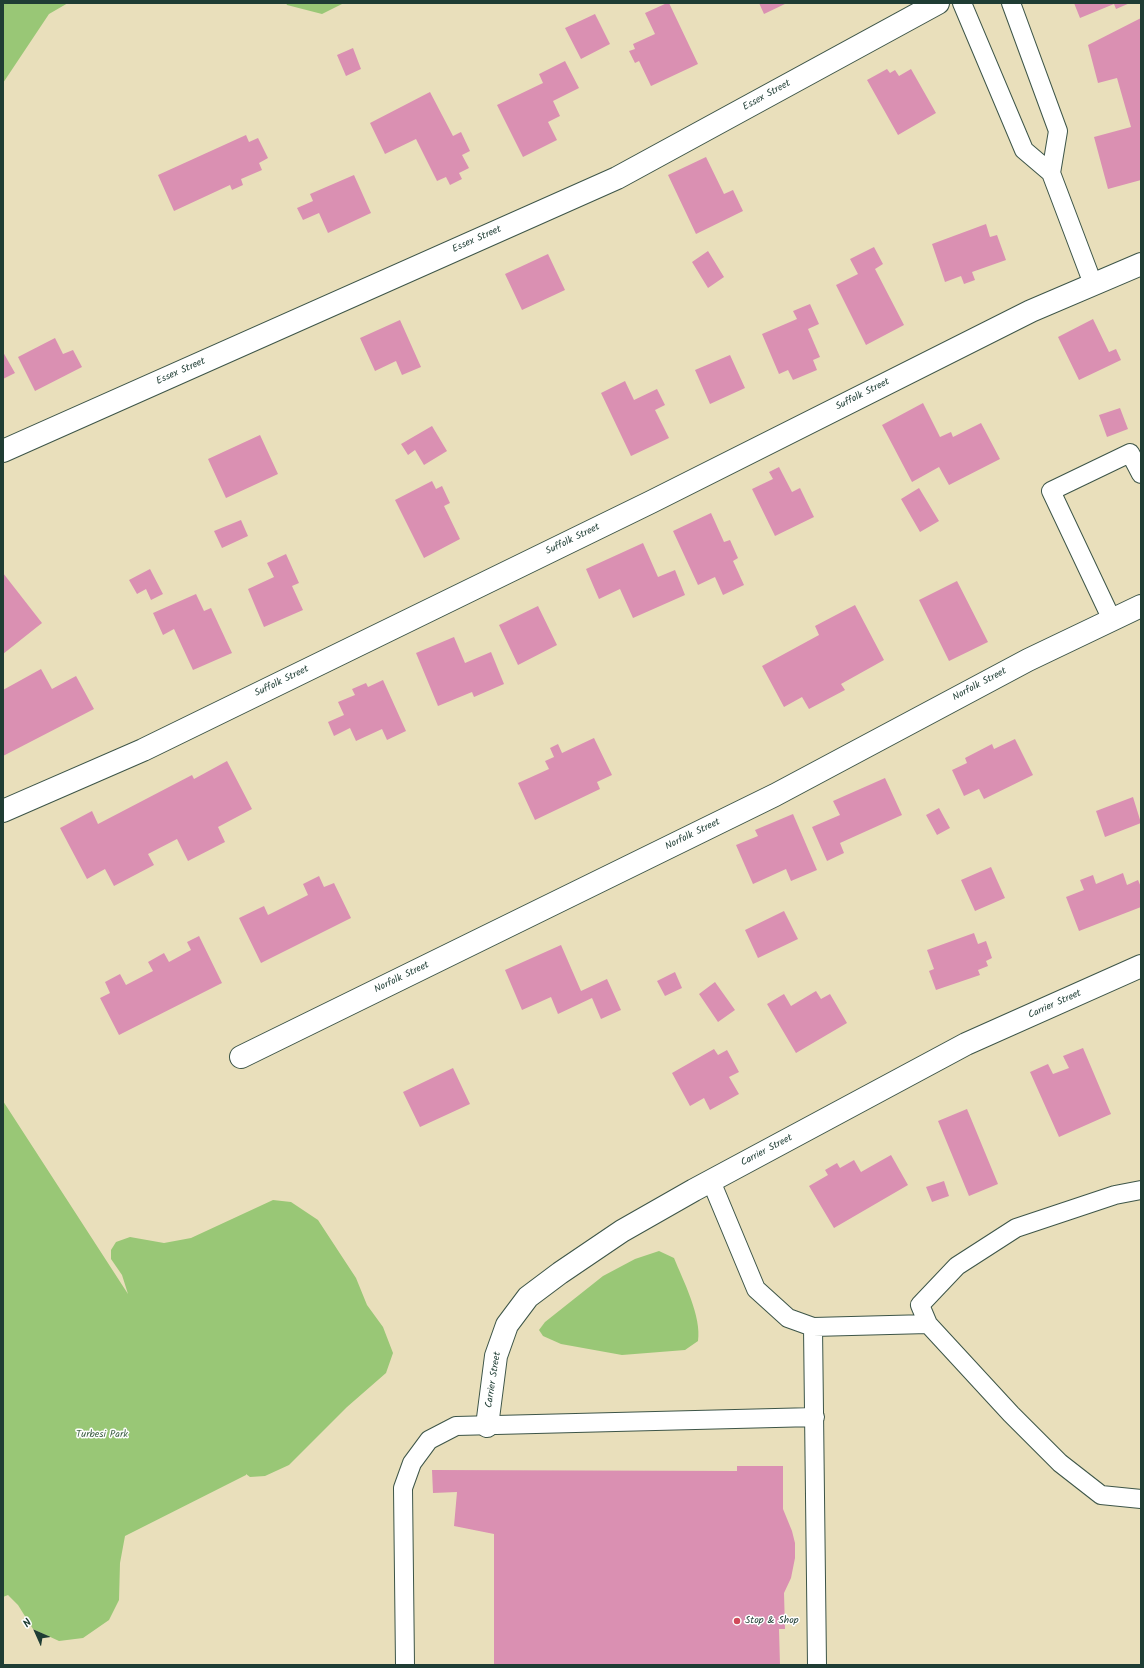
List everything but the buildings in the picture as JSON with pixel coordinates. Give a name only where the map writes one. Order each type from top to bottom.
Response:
[{"type":"street","name":"Essex Street","points":[[3,451],[618,178],[938,3]]},
{"type":"street","name":"Suffolk Street","points":[[3,811],[143,750],[658,498],[1031,311],[1141,264]]},
{"type":"street","name":"Norfolk Street","points":[[241,1057],[775,794],[1028,660],[1141,606]]},
{"type":"street","name":"Carrier Street","points":[[487,1426],[496,1356],[507,1325],[528,1297],[622,1230],[966,1044],[1141,966]]},
{"type":"lane","points":[[962,3],[1024,150],[1051,173],[1093,284]]},
{"type":"lane","points":[[1011,3],[1058,131],[1051,173]]},
{"type":"lane","points":[[1112,620],[1051,491],[1130,453],[1141,474]]},
{"type":"lane","points":[[711,1181],[756,1289],[788,1318],[813,1327],[928,1324]]},
{"type":"lane","points":[[1141,1190],[1115,1195],[1016,1228],[957,1266],[920,1304],[928,1324],[1011,1414],[1060,1463],[1101,1495],[1141,1499]]},
{"type":"lane","points":[[813,1327],[817,1665]]},
{"type":"lane","points":[[405,1665],[403,1488],[412,1463],[429,1440],[456,1426],[815,1417]]},
{"type":"green space","points":[[3,3],[68,3],[49,14],[3,83]]},
{"type":"green space","points":[[286,3],[344,3],[322,14],[287,5]]},
{"type":"green space","name":"Turbesi Park","points":[[3,1101],[128,1294],[122,1275],[111,1259],[111,1250],[116,1242],[130,1237],[164,1243],[191,1238],[273,1200],[291,1202],[318,1220],[356,1278],[367,1305],[383,1327],[393,1353],[386,1373],[347,1407],[289,1465],[265,1476],[250,1477],[246,1474],[125,1536],[120,1563],[119,1600],[109,1620],[83,1638],[59,1641],[33,1629],[18,1605],[8,1595],[3,1597]]},
{"type":"green space","points":[[659,1251],[674,1258],[687,1288],[695,1310],[698,1341],[685,1350],[622,1355],[561,1344],[543,1336],[539,1330],[545,1322],[603,1276],[635,1259]]},
{"type":"place","name":"Stop & Shop","points":[[737,1621]]}]
